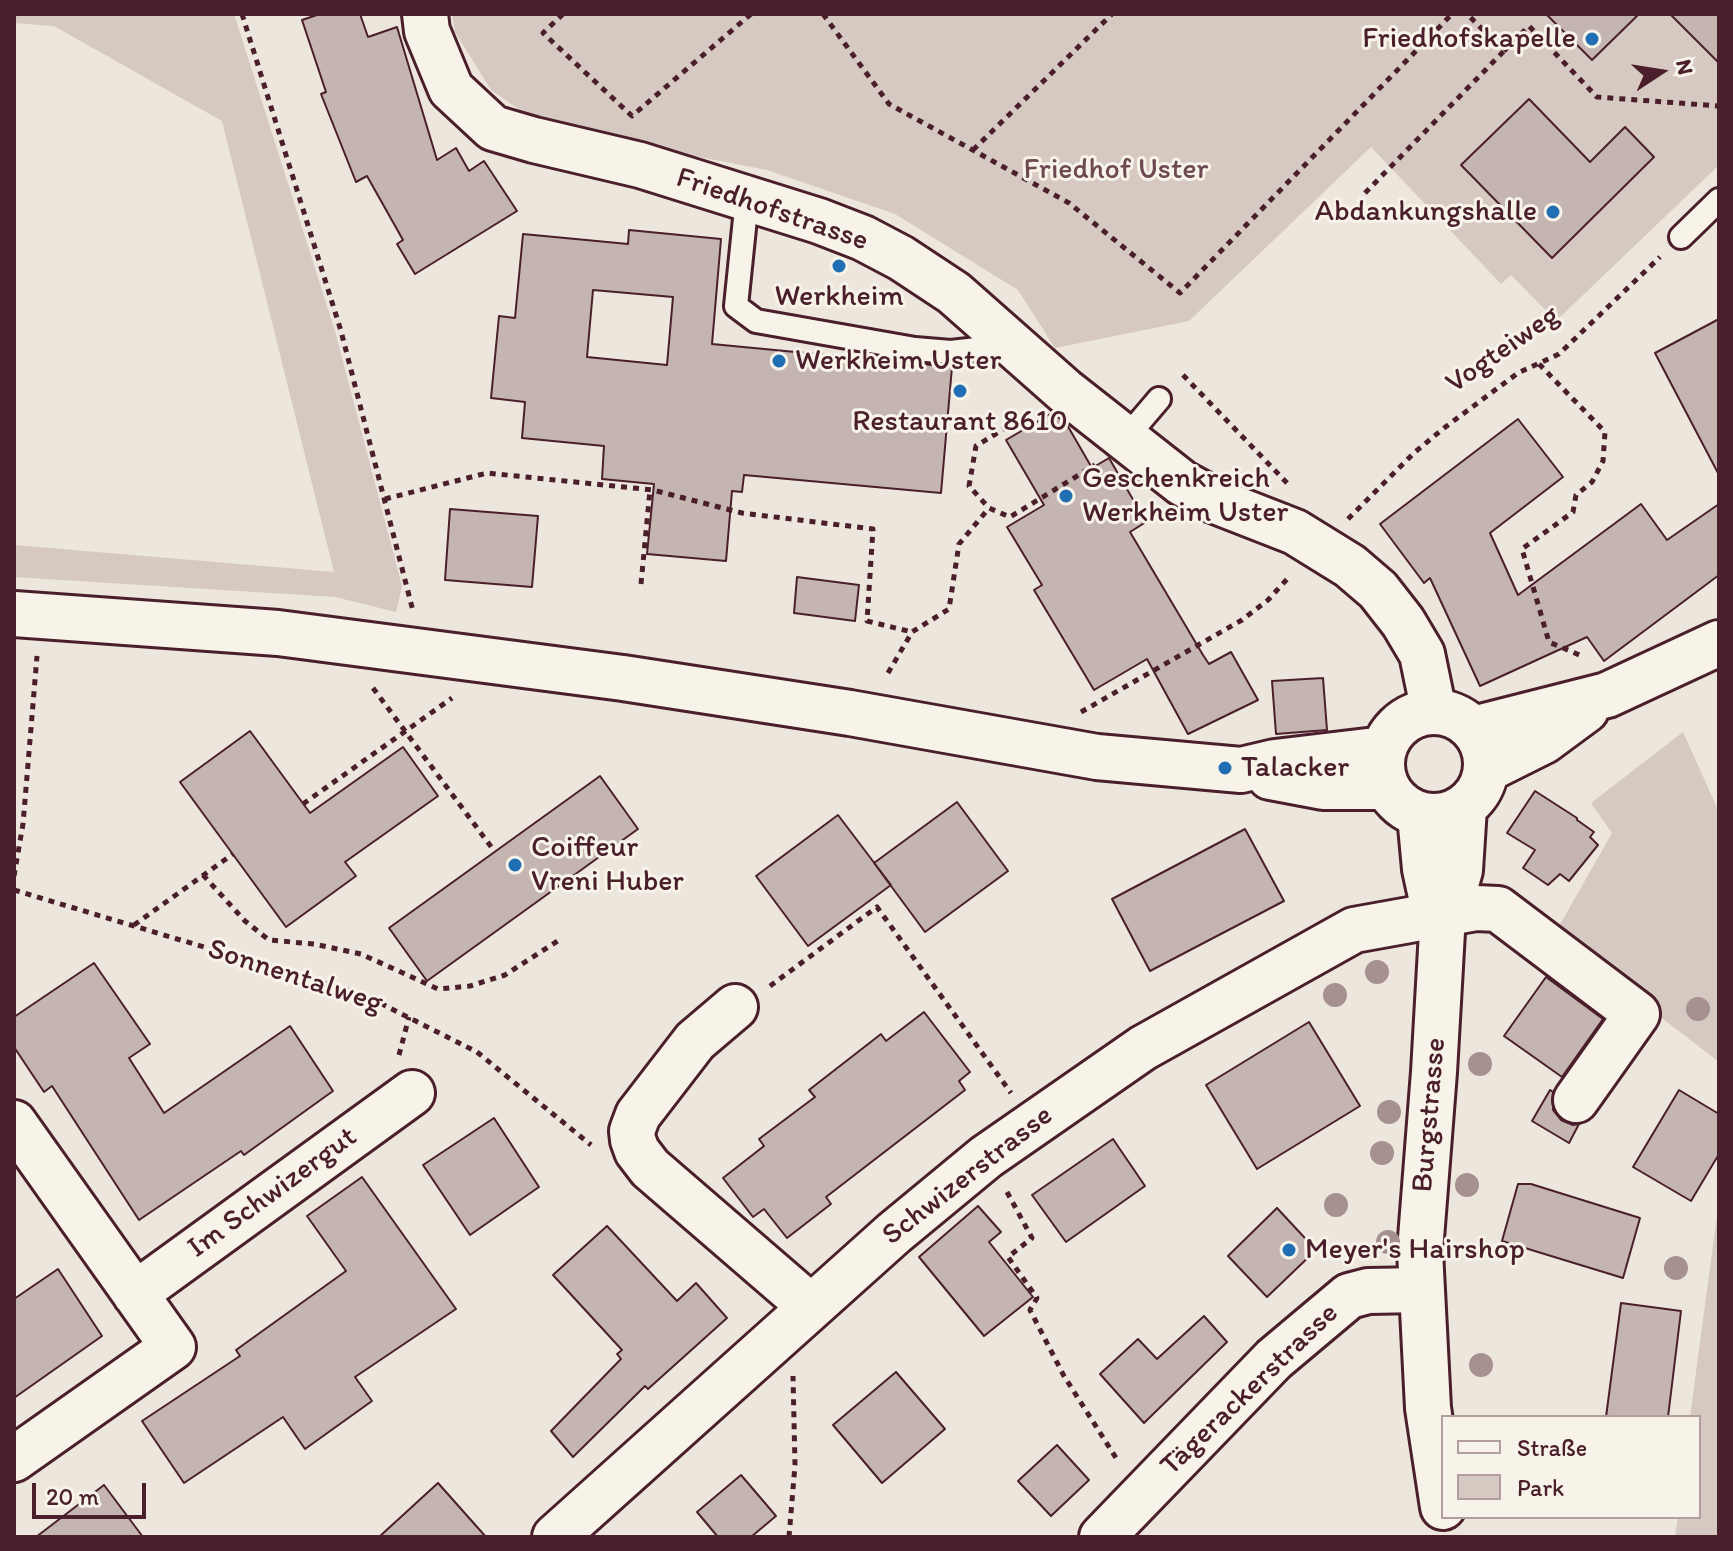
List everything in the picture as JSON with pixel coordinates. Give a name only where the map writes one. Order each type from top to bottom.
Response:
[{"type":"street","name":"Friedhofstrasse","points":[[425,14],[427,31],[451,89],[493,128],[640,165],[819,221],[863,238],[901,258],[954,293],[1065,391],[1182,483],[1213,500],[1295,532],[1350,566],[1378,590],[1403,622],[1422,654],[1434,712]]},
{"type":"street","points":[[14,614],[278,633],[714,692],[1097,757],[1241,770],[1275,762],[1386,768]]},
{"type":"street","points":[[1473,729],[1598,678],[1719,643]]},
{"type":"street","points":[[1486,770],[1544,741],[1598,678]]},
{"type":"street","points":[[1434,712],[1462,720],[1473,729],[1481,741],[1486,770],[1483,784],[1464,807],[1451,814],[1436,817],[1407,809],[1386,768],[1391,735],[1403,722],[1417,714],[1434,712]]},
{"type":"street","name":"Burgstrasse","points":[[1441,1494],[1428,1408],[1420,1251],[1443,914],[1453,895],[1460,870],[1464,807]]},
{"type":"street","name":"Burgstrasse","points":[[1420,815],[1430,892],[1443,914]]},
{"type":"street","name":"Schwizerstrasse","points":[[555,1537],[811,1307],[986,1157],[1143,1048],[1354,930],[1476,908],[1498,909],[1637,1014],[1576,1100]]},
{"type":"street","points":[[735,1007],[695,1041],[634,1121],[633,1140],[650,1168],[811,1307]]},
{"type":"street","name":"Im Schwizergut","points":[[135,1294],[412,1093]]},
{"type":"street","points":[[14,1123],[173,1347],[14,1459]]},
{"type":"street","name":"Tägerackerstrasse","points":[[1102,1537],[1274,1359],[1349,1296],[1368,1291],[1421,1290]]},
{"type":"lane","points":[[747,199],[736,306],[756,321],[915,349],[951,352],[1013,344]]},
{"type":"lane","points":[[1681,237],[1719,200]]},
{"type":"lane","points":[[1127,441],[1159,399]]},
{"type":"path","points":[[242,14],[341,331],[412,606],[420,652]]},
{"type":"path","points":[[563,14],[543,33],[632,116],[751,14]]},
{"type":"path","points":[[823,14],[889,104],[1069,203],[1180,293],[1452,14]]},
{"type":"path","points":[[973,150],[1112,14]]},
{"type":"path","points":[[1467,14],[1504,51]]},
{"type":"path","points":[[1365,193],[1529,26],[1597,97],[1719,106]]},
{"type":"path","name":"Vogteiweg","points":[[1076,715],[1242,620],[1268,600],[1415,452],[1518,373],[1559,354],[1681,237]]},
{"type":"path","points":[[1539,364],[1605,432],[1603,461],[1592,482],[1576,495],[1573,512],[1522,549],[1549,642],[1598,678]]},
{"type":"path","points":[[1183,375],[1292,488]]},
{"type":"path","points":[[1065,391],[976,446],[969,486],[989,508],[1010,517],[1127,441]]},
{"type":"path","points":[[385,499],[487,473],[650,490],[742,513],[873,529],[867,621],[912,632]]},
{"type":"path","points":[[641,584],[650,490]]},
{"type":"path","points":[[888,673],[912,632],[949,609],[959,544],[989,508]]},
{"type":"path","points":[[14,876],[23,824],[37,656]]},
{"type":"path","points":[[366,677],[495,852]]},
{"type":"path","points":[[303,804],[457,695]]},
{"type":"path","points":[[133,925],[233,854]]},
{"type":"path","points":[[203,875],[245,921],[269,940],[314,944],[361,954],[438,989],[470,986],[505,975],[559,940]]},
{"type":"path","name":"Sonnentalweg","points":[[14,890],[364,995],[477,1052],[597,1150],[633,1140]]},
{"type":"path","points":[[735,1007],[775,982],[877,907],[1033,1123]]},
{"type":"path","points":[[986,1157],[1032,1238],[1008,1257],[1037,1298],[1030,1310],[1064,1376],[1140,1497]]},
{"type":"path","points":[[778,1338],[794,1379],[795,1465],[789,1537]]},
{"type":"green space","points":[[14,14],[234,14],[335,331],[402,586],[396,612],[335,597],[14,577],[14,545],[334,572],[222,121],[54,26],[14,23]]},
{"type":"green space","name":"Friedhof Uster","points":[[452,14],[1719,14],[1719,165],[1556,321],[1511,275],[1501,284],[1371,147],[1189,321],[1055,348],[1018,290],[895,214],[767,170],[545,127],[491,90],[455,32]]},
{"type":"green space","points":[[1683,732],[1719,812],[1719,1062],[1554,935],[1612,833],[1591,803]]},
{"type":"green space","points":[[1719,1200],[1719,1537],[1675,1537],[1678,1519],[1701,1519],[1701,1415],[1690,1415]]},
{"type":"building","points":[[320,14],[360,14],[368,37],[397,27],[437,160],[456,148],[469,171],[484,161],[517,211],[415,274],[397,244],[403,240],[367,176],[356,182],[321,94],[326,92],[302,20]]},
{"type":"building","name":"Friedhofskapelle","points":[[1546,14],[1639,14],[1592,60]]},
{"type":"building","points":[[1670,14],[1719,14],[1719,63]]},
{"type":"building","name":"Abdankungshalle","points":[[1529,99],[1590,162],[1625,127],[1654,157],[1552,258],[1461,165]]},
{"type":"building","name":"Werkheim Uster","points":[[629,230],[721,239],[712,344],[952,367],[941,493],[744,475],[742,492],[732,491],[726,561],[647,554],[654,484],[602,479],[604,446],[522,438],[525,402],[491,398],[499,316],[515,318],[523,234],[628,244]],"holes":[[[593,290],[673,297],[667,365],[587,357]]]},
{"type":"building","points":[[1719,319],[1719,475],[1655,353]]},
{"type":"building","points":[[1052,413],[1066,423],[1092,468],[1109,458],[1146,522],[1130,532],[1203,655],[1209,664],[1231,652],[1258,700],[1188,734],[1147,659],[1094,690],[1034,590],[1042,585],[1007,527],[1044,505],[1006,440]]},
{"type":"building","points":[[1518,419],[1563,477],[1490,533],[1518,595],[1641,504],[1667,540],[1719,504],[1719,575],[1604,661],[1587,637],[1480,686],[1430,578],[1424,583],[1380,524]]},
{"type":"building","points":[[450,509],[538,516],[532,587],[445,580]]},
{"type":"building","points":[[797,577],[859,585],[855,621],[794,613]]},
{"type":"building","points":[[1323,678],[1327,730],[1276,734],[1272,681]]},
{"type":"building","points":[[250,731],[310,813],[403,747],[438,796],[345,862],[356,876],[286,927],[180,782]]},
{"type":"building","points":[[600,776],[638,829],[427,981],[389,928]]},
{"type":"building","points":[[1535,791],[1594,832],[1590,837],[1598,845],[1569,881],[1560,874],[1548,885],[1523,868],[1535,850],[1507,833]]},
{"type":"building","points":[[957,802],[1008,871],[925,932],[874,863]]},
{"type":"building","points":[[838,815],[891,885],[808,946],[756,876]]},
{"type":"building","points":[[1245,829],[1284,901],[1150,971],[1112,899]]},
{"type":"building","points":[[94,963],[150,1044],[129,1058],[164,1113],[290,1026],[333,1091],[244,1155],[241,1151],[139,1220],[52,1086],[44,1092],[14,1047],[14,1017]]},
{"type":"building","points":[[1546,977],[1603,1019],[1562,1077],[1504,1036]]},
{"type":"building","points":[[924,1012],[970,1072],[959,1081],[965,1090],[826,1197],[831,1204],[787,1238],[764,1209],[753,1217],[723,1178],[764,1146],[759,1139],[815,1097],[809,1090],[881,1034],[886,1041]]},
{"type":"building","points":[[1309,1022],[1360,1106],[1257,1169],[1206,1085]]},
{"type":"building","points":[[1550,1090],[1553,1092],[1553,1110],[1561,1120],[1579,1124],[1569,1143],[1532,1121]]},
{"type":"building","points":[[1679,1090],[1719,1114],[1719,1154],[1691,1201],[1633,1167]]},
{"type":"building","points":[[494,1118],[539,1187],[470,1235],[423,1165]]},
{"type":"building","points":[[1113,1139],[1145,1186],[1066,1242],[1032,1195]]},
{"type":"building","points":[[362,1177],[456,1309],[355,1377],[372,1401],[305,1449],[283,1417],[184,1483],[142,1421],[240,1356],[236,1350],[346,1271],[307,1216]]},
{"type":"building","points":[[1518,1184],[1531,1184],[1640,1218],[1623,1278],[1502,1241]]},
{"type":"building","points":[[978,1206],[1001,1232],[989,1242],[1033,1297],[984,1336],[919,1257]]},
{"type":"building","points":[[1277,1208],[1316,1250],[1267,1297],[1228,1256]]},
{"type":"building","points":[[607,1226],[677,1301],[696,1283],[727,1318],[648,1389],[645,1386],[573,1457],[551,1431],[621,1359],[617,1354],[622,1350],[553,1275]]},
{"type":"building","points":[[58,1269],[102,1336],[14,1398],[14,1299]]},
{"type":"building","points":[[1621,1303],[1681,1311],[1668,1415],[1606,1415]]},
{"type":"building","points":[[1204,1316],[1227,1342],[1144,1423],[1100,1374],[1138,1339],[1157,1359]]},
{"type":"building","points":[[896,1372],[945,1429],[882,1483],[833,1425]]},
{"type":"building","points":[[1057,1445],[1089,1480],[1051,1516],[1018,1481]]},
{"type":"building","points":[[741,1475],[776,1516],[751,1537],[718,1537],[697,1512]]},
{"type":"building","points":[[438,1483],[486,1537],[379,1537]]},
{"type":"building","points":[[104,1485],[143,1537],[36,1537]]},
{"type":"place","name":"Friedhofskapelle","points":[[1592,39]]},
{"type":"place","name":"Abdankungshalle","points":[[1553,212]]},
{"type":"place","name":"Werkheim","points":[[839,266]]},
{"type":"place","name":"Werkheim Uster","points":[[779,361]]},
{"type":"place","name":"Restaurant 8610","points":[[960,391]]},
{"type":"place","name":"Geschenkreich Werkheim Uster","points":[[1066,496]]},
{"type":"place","name":"Talacker","points":[[1225,768]]},
{"type":"place","name":"Coiffeur Vreni Huber","points":[[515,865]]},
{"type":"place","name":"Meyer's Hairshop","points":[[1289,1250]]}]
